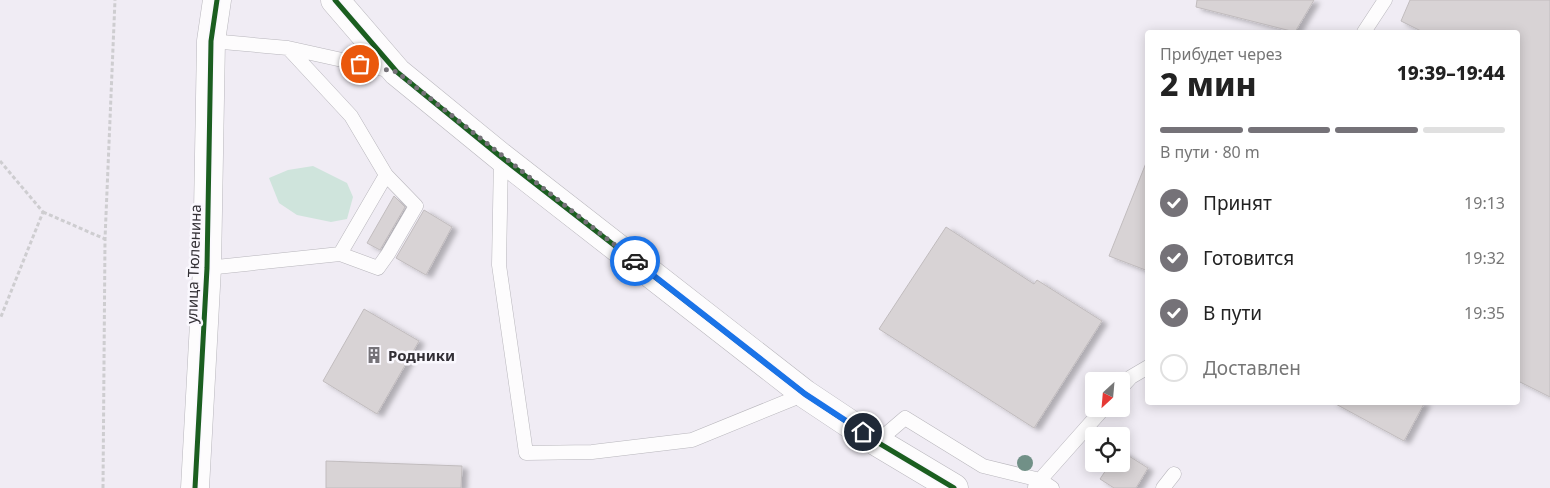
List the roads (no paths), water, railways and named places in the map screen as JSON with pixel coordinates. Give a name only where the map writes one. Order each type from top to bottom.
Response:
[{"type":"street","points":[[198,0],[211,40]]},
{"type":"street","points":[[211,40],[217,0]]},
{"type":"street","points":[[335,0],[397,72],[501,157],[805,394],[877,442],[954,488]]},
{"type":"street","name":"улица Тюленина","points":[[195,488],[207,268],[211,40]]},
{"type":"lane","points":[[1365,30],[1385,0]]},
{"type":"lane","points":[[211,40],[288,48],[397,72]]},
{"type":"lane","points":[[207,268],[340,254],[378,268],[416,206],[386,175],[351,116],[288,48]]},
{"type":"lane","points":[[501,157],[499,265],[526,453],[592,452],[692,440],[805,394]]},
{"type":"lane","points":[[340,254],[386,175]]},
{"type":"lane","points":[[1130,378],[1145,369]]},
{"type":"lane","points":[[877,442],[905,418],[983,466],[1052,488]]},
{"type":"lane","points":[[1037,484],[1095,418]]},
{"type":"lane","points":[[1163,488],[1174,474]]},
{"type":"place","name":"Родники","points":[[374,355]]}]
